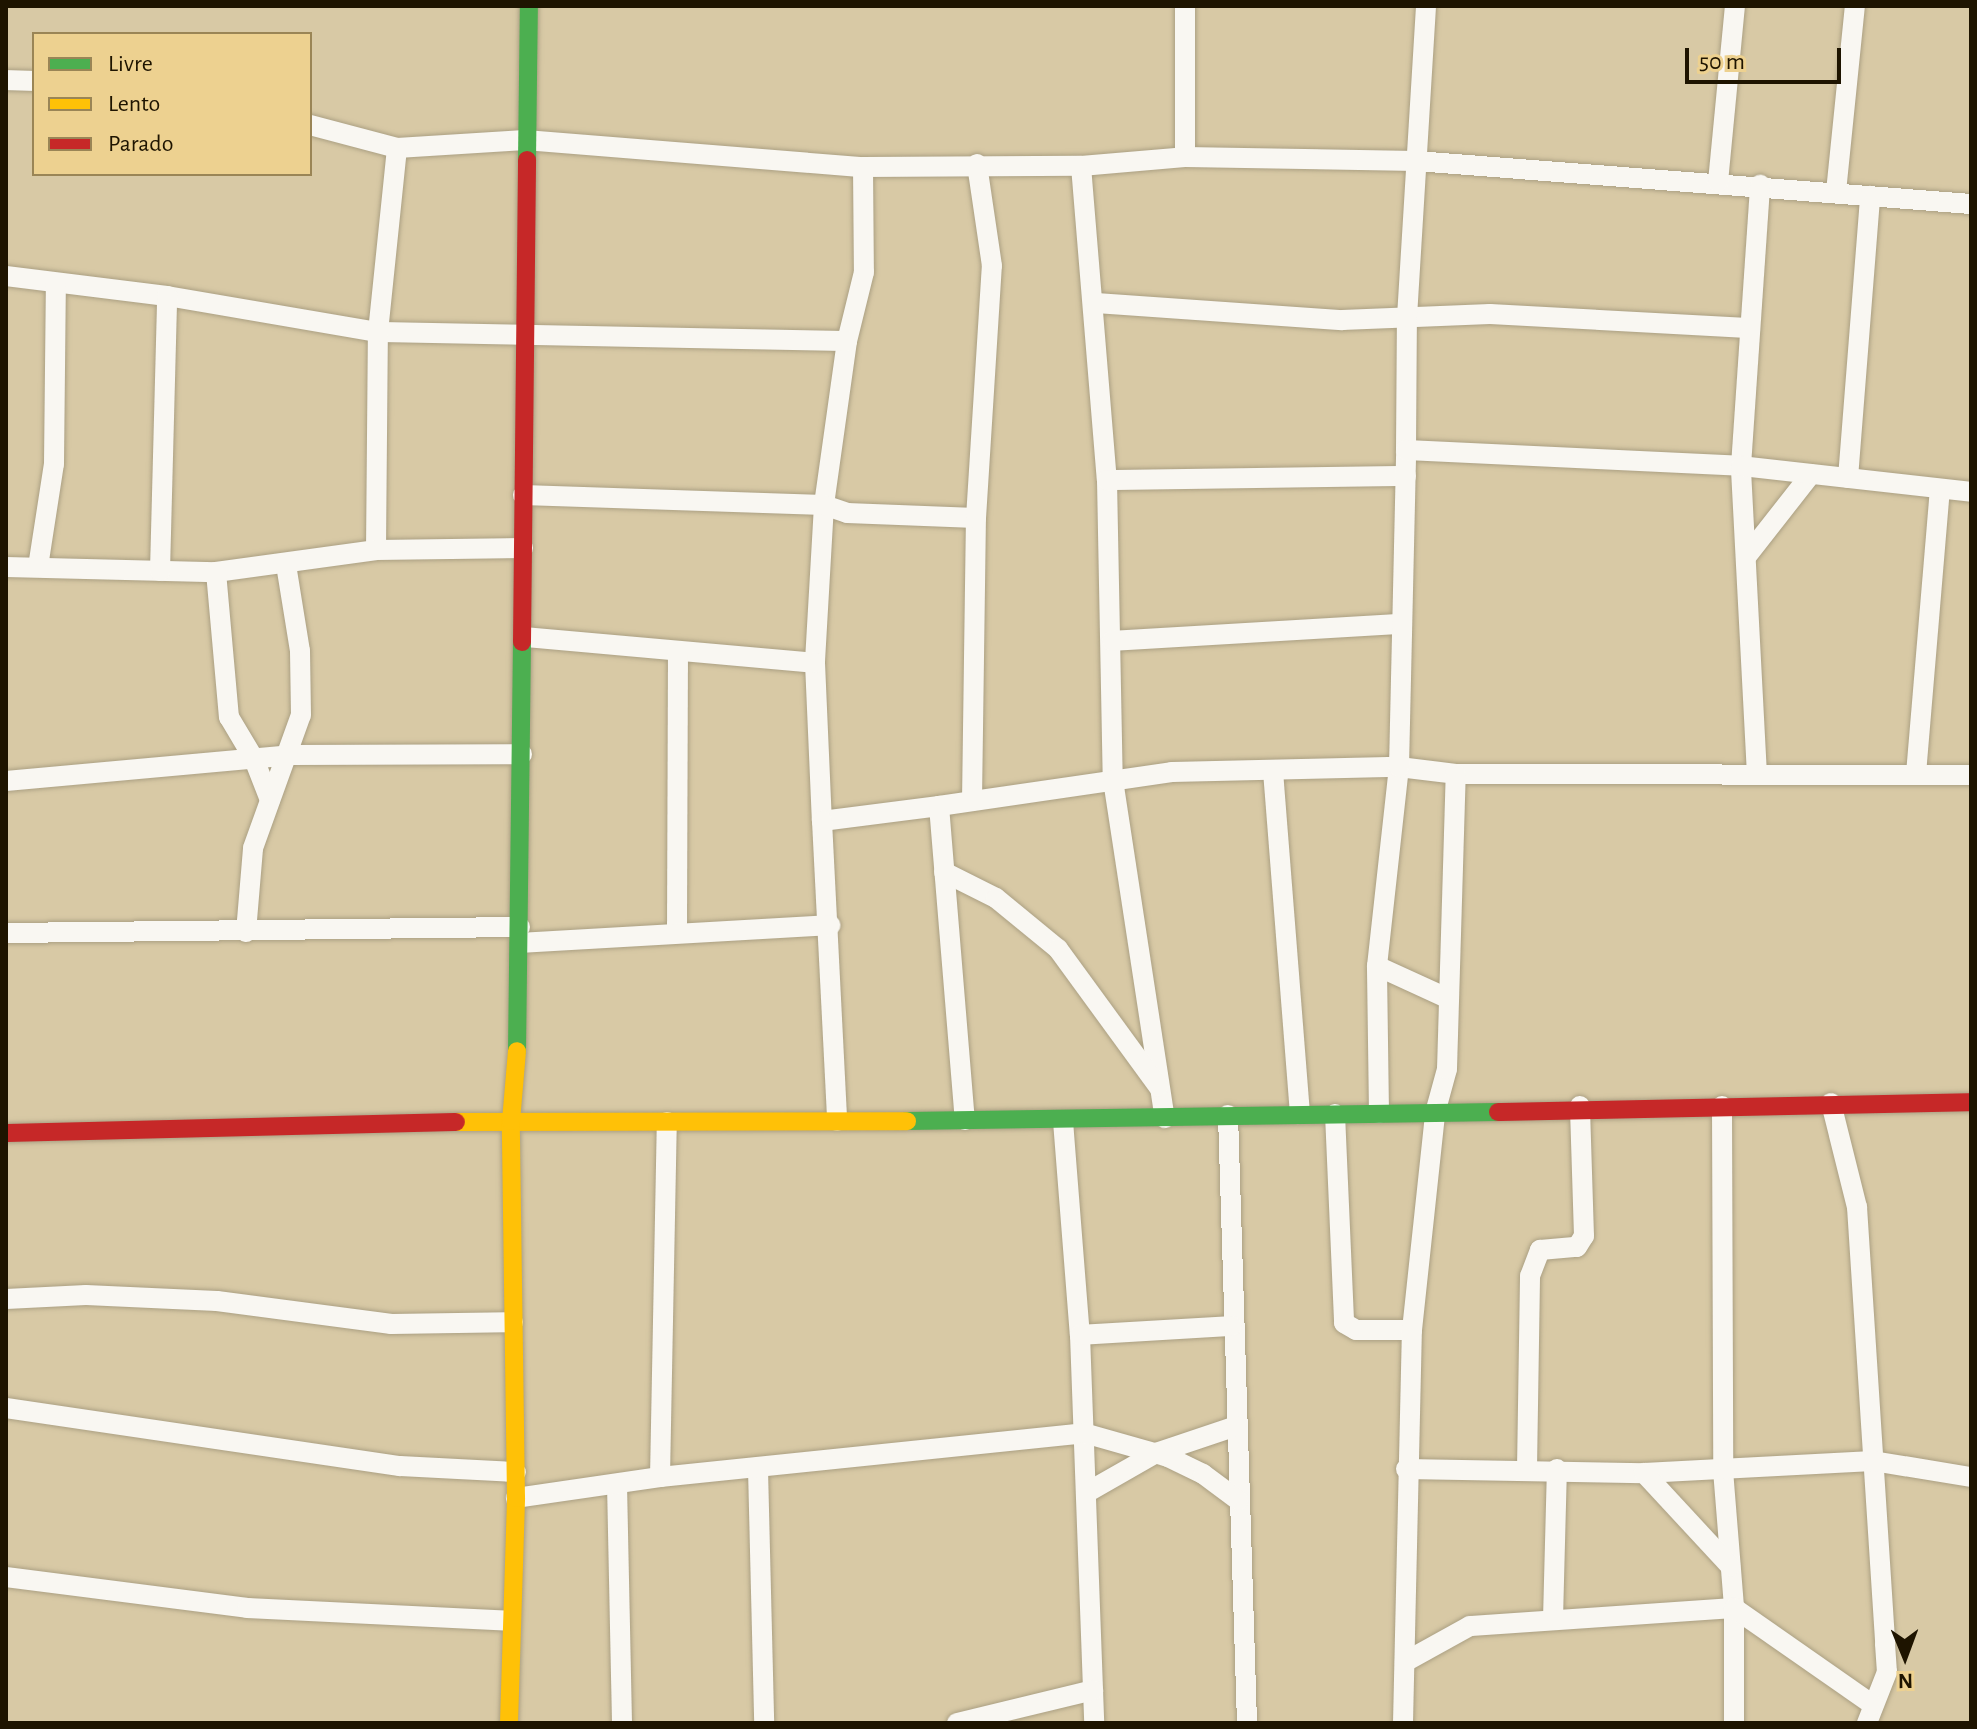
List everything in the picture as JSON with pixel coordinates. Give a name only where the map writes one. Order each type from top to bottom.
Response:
[{"type":"street","points":[[509,1723],[516,1498],[511,1121],[520,935],[525,637],[523,495],[528,333],[525,140],[529,6]]},
{"type":"street","points":[[1185,6],[1185,157]]},
{"type":"street","points":[[1379,1113],[1377,966],[1399,767],[1407,317],[1426,6]]},
{"type":"street","points":[[1718,182],[1735,6]]},
{"type":"street","points":[[1836,192],[1855,6]]},
{"type":"street","points":[[6,80],[32,81]]},
{"type":"street","points":[[312,126],[397,148],[525,140],[863,167],[977,164],[1081,166],[1185,157],[1416,161],[1760,185],[1971,204]]},
{"type":"street","points":[[376,550],[378,332],[397,148]]},
{"type":"street","points":[[972,801],[976,518],[992,266],[977,164]]},
{"type":"street","points":[[1081,166],[1096,303],[1107,480],[1113,780],[1165,1118]]},
{"type":"street","points":[[837,1121],[830,925],[815,663],[824,505],[847,341],[864,272],[863,167]]},
{"type":"street","points":[[1757,775],[1741,466],[1760,185]]},
{"type":"street","points":[[1848,478],[1870,196]]},
{"type":"street","points":[[6,276],[167,296],[378,332],[847,341]]},
{"type":"street","points":[[38,567],[54,464],[56,283]]},
{"type":"street","points":[[160,571],[167,296]]},
{"type":"street","points":[[1096,303],[1342,320],[1490,314],[1748,328]]},
{"type":"street","points":[[1406,450],[1741,466],[1971,492]]},
{"type":"street","points":[[1746,557],[1811,474]]},
{"type":"street","points":[[1107,480],[1406,476]]},
{"type":"street","points":[[1916,774],[1940,489]]},
{"type":"street","points":[[523,495],[824,505],[847,513],[976,518]]},
{"type":"street","points":[[6,567],[216,572],[286,565],[376,550],[523,548]]},
{"type":"street","points":[[246,932],[253,848],[290,755],[302,692],[286,565]]},
{"type":"street","points":[[216,572],[229,717],[254,759],[270,800]]},
{"type":"street","points":[[1112,641],[1401,624]]},
{"type":"street","points":[[525,637],[815,663]]},
{"type":"street","points":[[677,933],[678,651]]},
{"type":"street","points":[[6,781],[290,755],[522,754]]},
{"type":"street","points":[[822,821],[1172,772],[1399,767],[1456,774],[1971,775]]},
{"type":"street","points":[[1273,771],[1300,1114]]},
{"type":"street","points":[[1403,1723],[1406,1469],[1412,1330],[1435,1113],[1447,1069],[1456,774]]},
{"type":"street","points":[[939,806],[965,1120]]},
{"type":"street","points":[[944,872],[996,898],[1058,949],[1161,1090]]},
{"type":"street","points":[[6,933],[520,935],[677,933],[830,925]]},
{"type":"street","points":[[1377,966],[1449,999]]},
{"type":"street","points":[[6,1133],[511,1121],[1063,1121],[1228,1115],[1435,1113],[1580,1106],[1971,1102]]},
{"type":"street","points":[[1405,1662],[1470,1626],[1734,1608],[1870,1714],[1887,1672],[1857,1207],[1831,1103]]},
{"type":"street","points":[[1527,1469],[1530,1276],[1540,1250],[1577,1247],[1584,1236],[1580,1106]]},
{"type":"street","points":[[1722,1106],[1723,1470],[1734,1608],[1734,1723]]},
{"type":"street","points":[[1335,1114],[1344,1323],[1356,1330],[1412,1330]]},
{"type":"street","points":[[1228,1115],[1232,1326],[1247,1723]]},
{"type":"street","points":[[1063,1121],[1080,1335],[1094,1723]]},
{"type":"street","points":[[660,1477],[667,1122]]},
{"type":"street","points":[[6,1299],[86,1295],[202,1300],[391,1324],[513,1322]]},
{"type":"street","points":[[1080,1335],[1232,1326]]},
{"type":"street","points":[[6,1408],[400,1466],[516,1472]]},
{"type":"street","points":[[1086,1493],[1156,1453],[1236,1426]]},
{"type":"street","points":[[516,1498],[660,1477],[1084,1433],[1156,1453],[1203,1474],[1238,1500]]},
{"type":"street","points":[[1406,1469],[1557,1469],[1644,1473],[1873,1461],[1971,1477]]},
{"type":"street","points":[[758,1469],[764,1723]]},
{"type":"street","points":[[1553,1619],[1557,1469]]},
{"type":"street","points":[[1644,1473],[1730,1566]]},
{"type":"street","points":[[617,1484],[622,1723]]},
{"type":"street","points":[[6,1577],[247,1608],[510,1621]]},
{"type":"street","points":[[957,1723],[1093,1690]]},
{"type":"traffic: fast","points":[[527,160],[529,6]]},
{"type":"traffic: fast","points":[[517,1051],[522,642]]},
{"type":"traffic: fast","points":[[907,1121],[1498,1112]]},
{"type":"traffic: slow","points":[[509,1723],[516,1498],[511,1121],[517,1051]]},
{"type":"traffic: slow","points":[[456,1122],[907,1121]]},
{"type":"traffic: jam","points":[[522,642],[527,160]]},
{"type":"traffic: jam","points":[[1498,1112],[1971,1102]]},
{"type":"traffic: jam","points":[[6,1133],[456,1122]]}]
